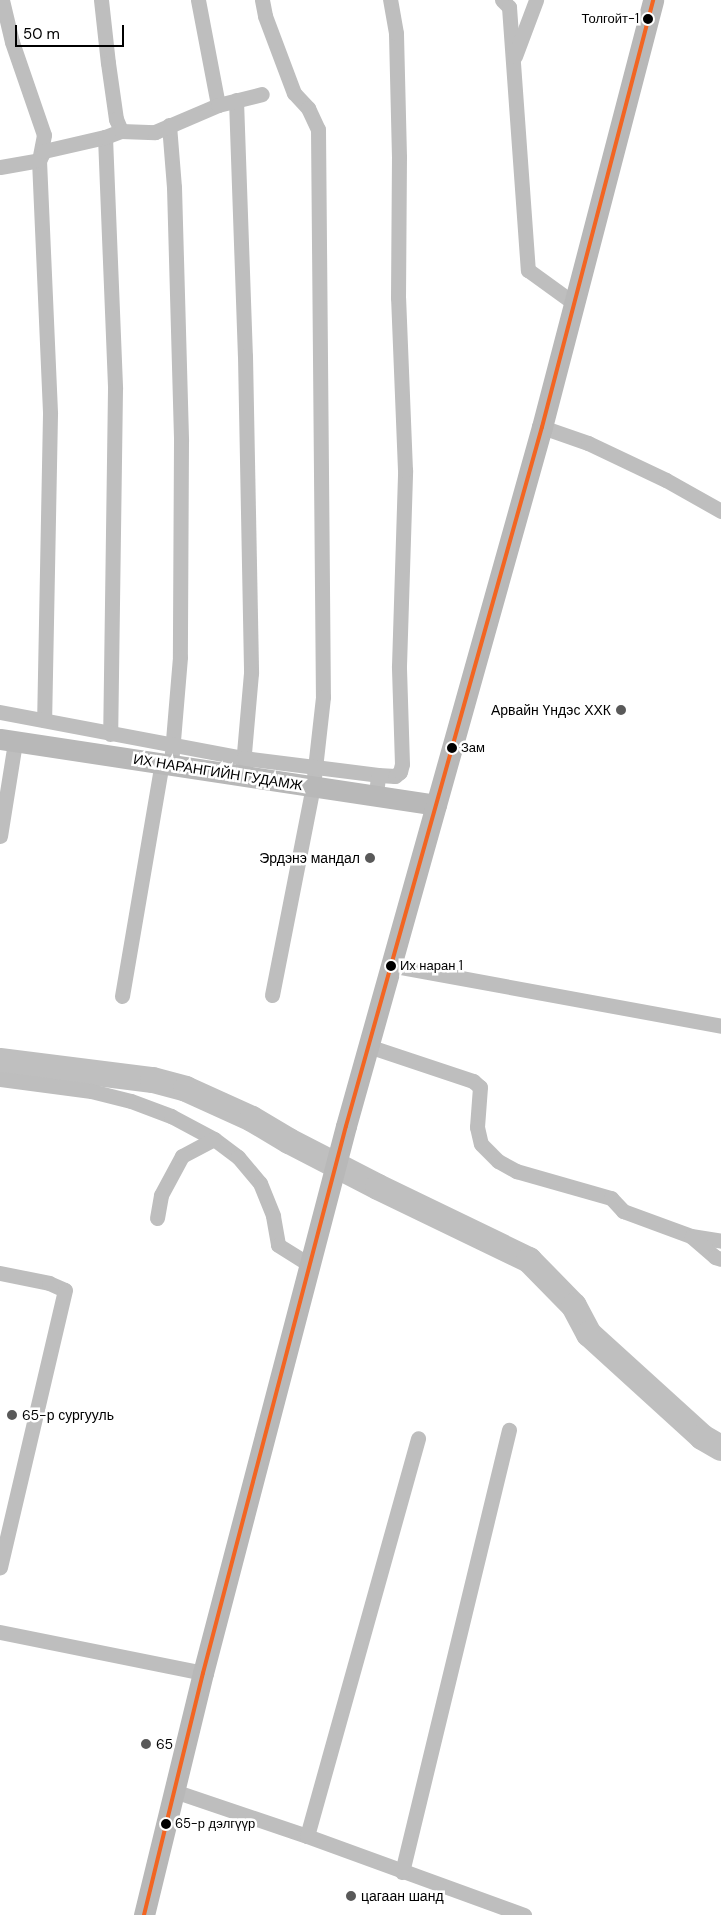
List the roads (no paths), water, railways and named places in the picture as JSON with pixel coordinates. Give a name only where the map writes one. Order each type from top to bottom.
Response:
[{"type":"main road","points":[[144,1915],[203,1673],[314,1256],[346,1126],[542,427],[653,0]]},
{"type":"main road","name":"ИХ НАРАНГИЙН ГУДАМЖ","points":[[8,741],[168,757],[377,785],[436,805]]},
{"type":"street","points":[[2,0],[12,42],[44,135],[38,160],[50,414],[44,720]]},
{"type":"street","points":[[101,0],[116,119],[121,131]]},
{"type":"street","points":[[198,0],[218,105]]},
{"type":"street","points":[[262,0],[265,16],[294,93],[308,108],[318,129],[324,697],[315,776],[272,995]]},
{"type":"street","points":[[377,785],[400,772],[402,764],[399,666],[405,470],[398,298],[399,157],[396,33],[390,0]]},
{"type":"street","points":[[502,0],[509,7],[528,270],[575,304]]},
{"type":"street","points":[[514,60],[536,0]]},
{"type":"street","points":[[0,167],[38,160],[44,151],[104,138],[121,131],[155,132],[218,105],[262,94]]},
{"type":"street","points":[[236,100],[251,673],[243,767]]},
{"type":"street","points":[[122,996],[168,757],[180,656],[181,441],[174,196],[169,125]]},
{"type":"street","points":[[104,138],[115,389],[110,734]]},
{"type":"street","points":[[542,427],[588,443],[666,480],[721,511]]},
{"type":"street","points":[[703,500],[721,503]]},
{"type":"street","points":[[0,712],[110,734],[168,757]]},
{"type":"street","points":[[0,836],[8,741]]},
{"type":"street","points":[[390,965],[721,1026]]},
{"type":"street","points":[[368,1046],[435,1070],[473,1081],[480,1087],[477,1127],[481,1144],[498,1161],[516,1171],[611,1198],[623,1211],[691,1236],[721,1241]]},
{"type":"street","points":[[0,1079],[91,1092],[131,1100],[172,1116],[214,1139],[238,1157],[260,1183],[273,1216],[278,1245],[314,1256]]},
{"type":"street","points":[[157,1218],[161,1195],[182,1156],[214,1139]]},
{"type":"street","points":[[691,1236],[714,1257],[721,1259]]},
{"type":"street","points":[[0,1273],[49,1283],[65,1290],[0,1568]]},
{"type":"street","points":[[402,1872],[509,1430]]},
{"type":"street","points":[[308,1836],[418,1438]]},
{"type":"street","points":[[0,1632],[203,1673]]},
{"type":"street","points":[[174,1791],[308,1836],[402,1872],[524,1915]]},
{"type":"waterway","points":[[0,1061],[153,1080],[186,1089],[252,1119],[289,1141],[378,1187],[529,1260],[574,1306],[589,1334],[702,1437],[721,1448]]},
{"type":"place","name":"Толгойт-1","points":[[648,19]]},
{"type":"place","name":"Арвайн Үндэс ХХК","points":[[621,710]]},
{"type":"place","name":"Зам","points":[[452,748]]},
{"type":"place","name":"Эрдэнэ мандал","points":[[370,858]]},
{"type":"place","name":"Их наран 1","points":[[391,966]]},
{"type":"place","name":"65-р сургууль","points":[[12,1415]]},
{"type":"place","name":"65","points":[[146,1744]]},
{"type":"place","name":"65-р дэлгүүр","points":[[166,1824]]},
{"type":"place","name":"цагаан шанд","points":[[351,1896]]}]
